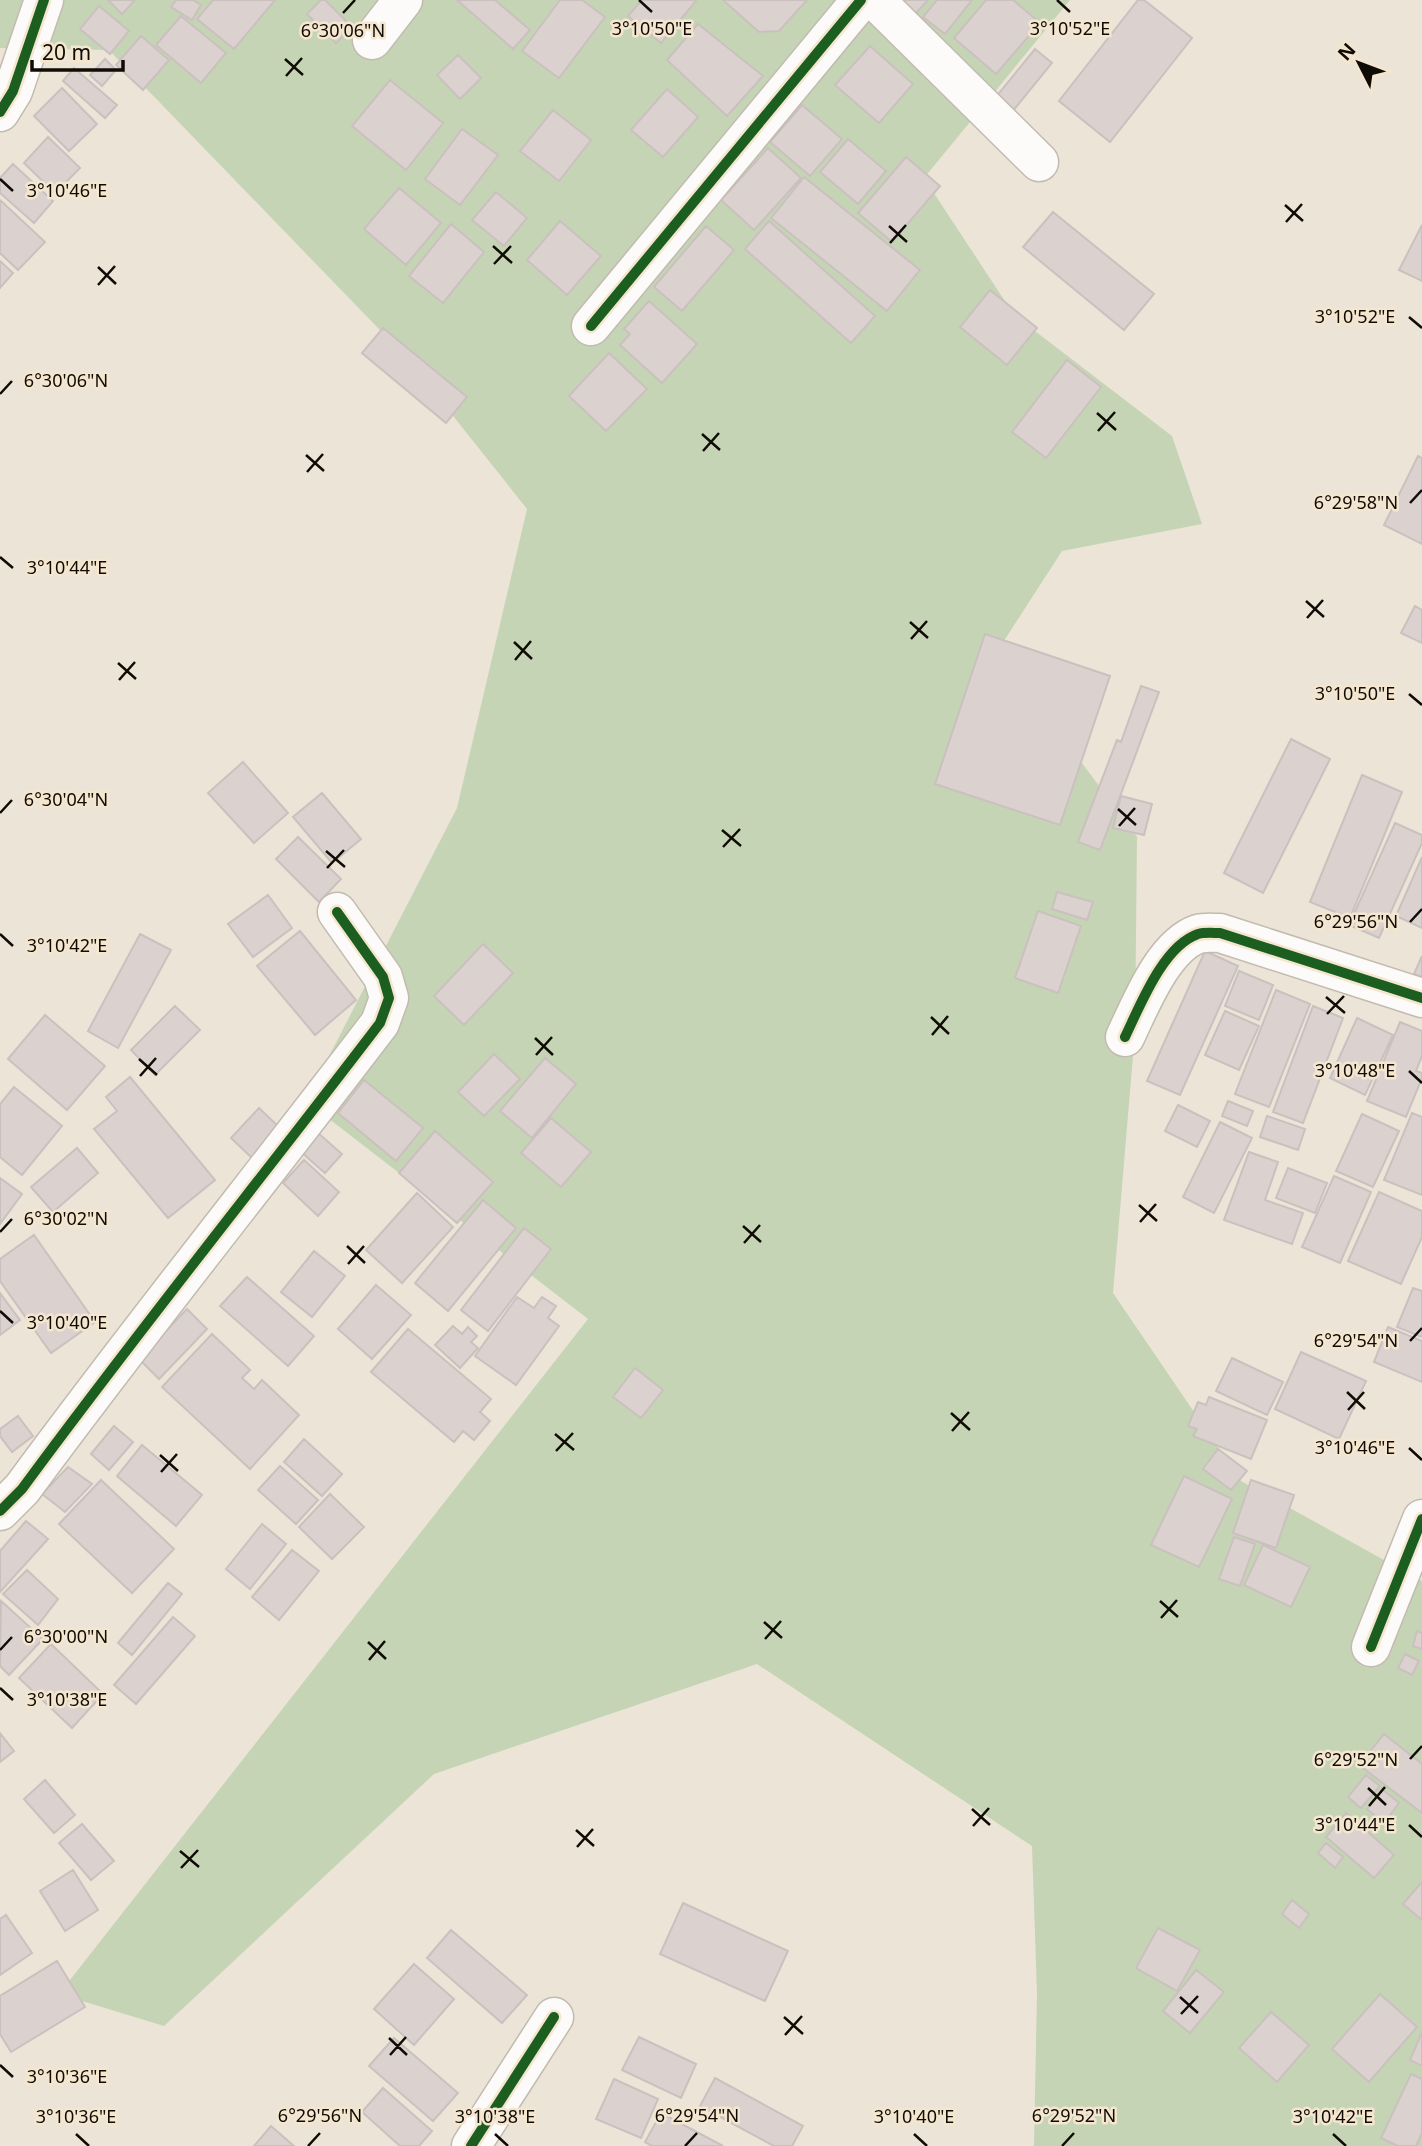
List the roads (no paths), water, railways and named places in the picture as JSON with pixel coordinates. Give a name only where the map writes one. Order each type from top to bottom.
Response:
[{"type":"street","points":[[0,112],[13,91],[44,0]]},
{"type":"street","points":[[372,40],[403,0]]},
{"type":"street","points":[[591,327],[861,0]]},
{"type":"street","points":[[875,0],[1038,162]]},
{"type":"street","points":[[7,1488],[261,1180],[380,1023],[389,998],[383,977],[337,912]]},
{"type":"street","points":[[1125,1037],[1151,981],[1186,939],[1201,933],[1220,933],[1422,998]]},
{"type":"street","points":[[1371,1647],[1422,1519]]},
{"type":"street","points":[[471,2146],[554,2017]]}]
